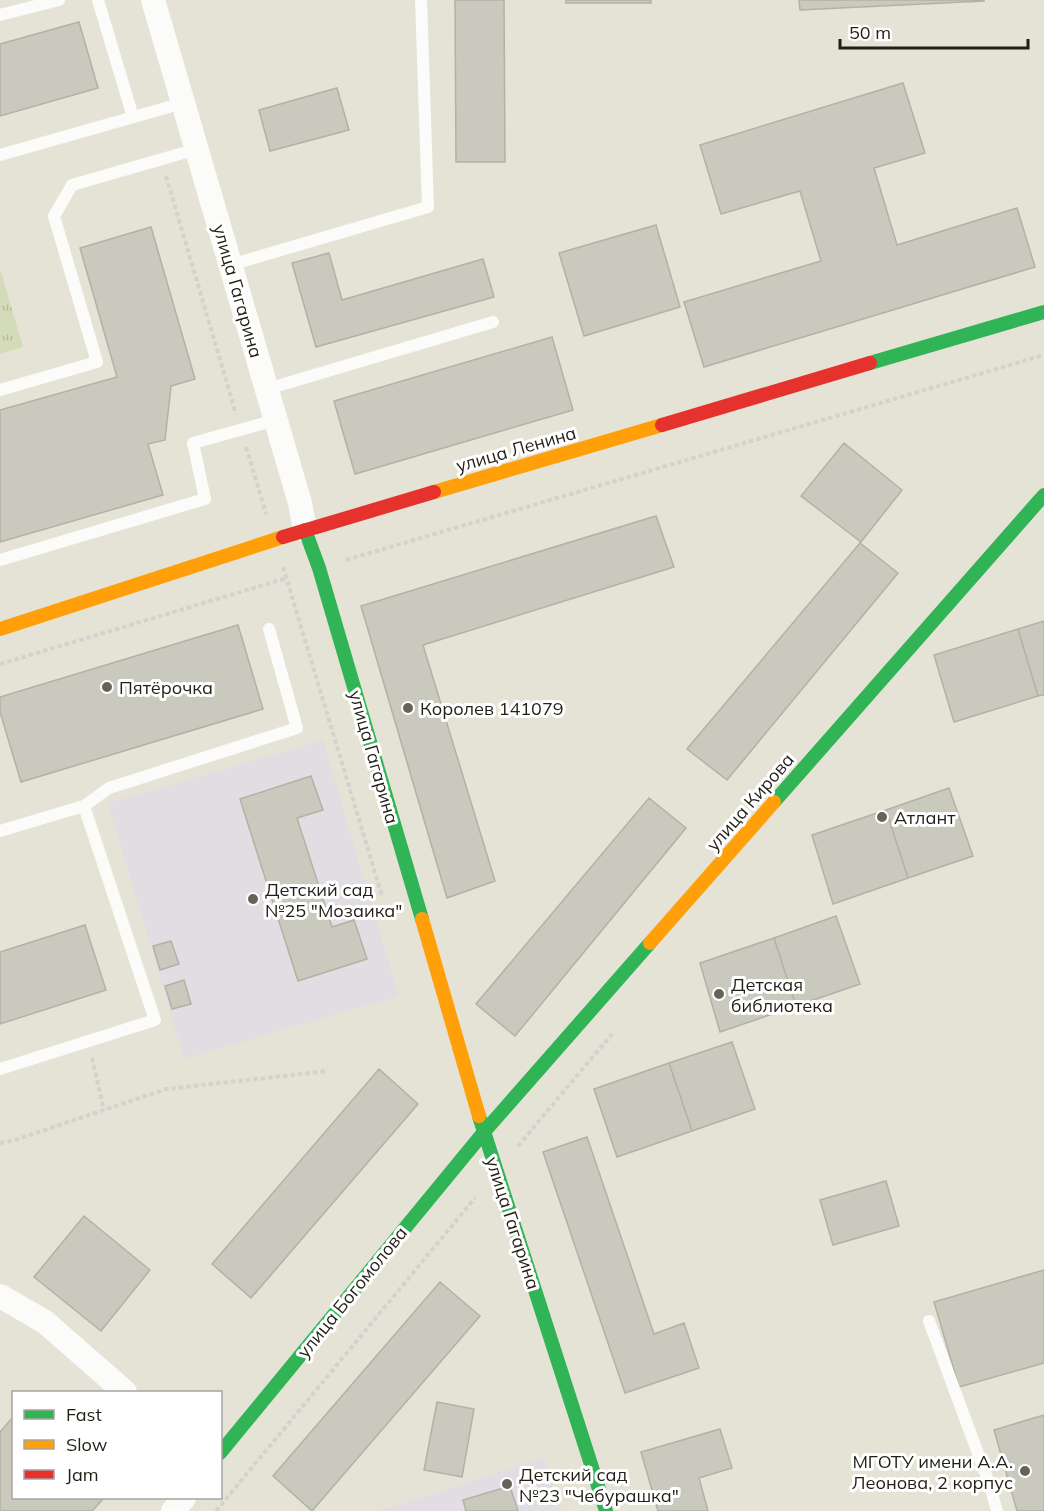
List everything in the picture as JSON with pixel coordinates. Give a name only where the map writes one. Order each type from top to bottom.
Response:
[{"type":"street","name":"улица Гагарина","points":[[153,0],[300,503],[305,530],[319,568],[484,1132],[606,1511]]},
{"type":"street","name":"улица Ленина","points":[[0,629],[305,530],[1044,312]]},
{"type":"street","name":"улица Кирова","points":[[484,1132],[1044,495]]},
{"type":"street","name":"улица Богомолова","points":[[222,1450],[484,1132]]},
{"type":"street","points":[[0,1296],[45,1322],[123,1391]]},
{"type":"street","points":[[172,1511],[182,1499]]},
{"type":"lane","points":[[0,15],[59,0]]},
{"type":"lane","points":[[98,0],[133,117]]},
{"type":"lane","points":[[230,265],[428,207],[421,0]]},
{"type":"lane","points":[[0,155],[183,103]]},
{"type":"lane","points":[[0,390],[97,362],[54,216],[72,184],[196,148]]},
{"type":"lane","points":[[267,389],[493,322]]},
{"type":"lane","points":[[0,560],[205,499],[193,443],[276,420]]},
{"type":"lane","points":[[0,831],[84,806],[109,788],[297,728],[269,629]]},
{"type":"lane","points":[[0,1069],[155,1020],[84,806]]},
{"type":"lane","points":[[929,1321],[990,1486],[997,1511]]},
{"type":"path","points":[[0,664],[1044,355]]},
{"type":"path","points":[[216,1511],[618,1027]]},
{"type":"path","points":[[89,1041],[104,1110]]},
{"type":"path","points":[[0,1143],[166,1089],[328,1071]]},
{"type":"shaded area","name":"Детский сад №25 \"Мозаика\"","points":[[323,740],[399,996],[184,1059],[108,803]]},
{"type":"shaded area","name":"Детский сад №23 \"Чебурашка\"","points":[[544,1457],[561,1511],[380,1511]]},
{"type":"green space","points":[[0,269],[23,347],[0,354]]},
{"type":"building","points":[[455,0],[504,0],[505,162],[456,162]]},
{"type":"building","points":[[566,0],[651,0],[651,3],[566,3]]},
{"type":"building","points":[[799,0],[984,0],[984,1],[800,10]]},
{"type":"building","points":[[79,22],[98,88],[0,116],[0,44]]},
{"type":"building","points":[[903,83],[925,153],[874,168],[897,245],[1017,208],[1035,267],[704,367],[684,302],[821,261],[800,191],[721,214],[700,145]]},
{"type":"building","points":[[337,88],[349,130],[270,151],[259,110]]},
{"type":"building","points":[[656,225],[680,307],[584,336],[559,253]]},
{"type":"building","points":[[151,227],[195,379],[171,386],[165,440],[148,444],[163,495],[0,542],[0,410],[117,377],[80,248]]},
{"type":"building","points":[[329,253],[342,300],[483,259],[494,297],[316,347],[292,263]]},
{"type":"building","points":[[552,337],[573,410],[355,474],[334,401]]},
{"type":"building","points":[[844,443],[902,490],[861,542],[801,496]]},
{"type":"building","points":[[656,516],[674,567],[423,645],[495,881],[447,898],[361,606]]},
{"type":"building","points":[[860,543],[898,573],[727,780],[687,749]]},
{"type":"building","points":[[1044,621],[1044,695],[1038,696],[1018,629]]},
{"type":"building","points":[[238,625],[263,709],[21,782],[0,712],[0,697]]},
{"type":"building","points":[[1018,629],[1038,696],[954,722],[934,655]]},
{"type":"building","points":[[311,776],[323,810],[297,818],[332,927],[354,920],[367,959],[298,981],[240,799]]},
{"type":"building","points":[[949,788],[973,856],[908,878],[886,810]]},
{"type":"building","points":[[649,798],[686,828],[515,1036],[476,1004]]},
{"type":"building","points":[[886,810],[908,878],[833,904],[812,835]]},
{"type":"building","points":[[836,916],[860,984],[796,1006],[774,938]]},
{"type":"building","points":[[85,925],[106,990],[0,1024],[0,952]]},
{"type":"building","points":[[774,938],[796,1006],[720,1032],[700,963]]},
{"type":"building","points":[[171,941],[179,964],[160,970],[153,946]]},
{"type":"building","points":[[184,980],[191,1004],[172,1009],[165,986]]},
{"type":"building","points":[[732,1042],[755,1109],[692,1131],[669,1063]]},
{"type":"building","points":[[669,1063],[692,1131],[617,1157],[594,1089]]},
{"type":"building","points":[[379,1069],[418,1104],[251,1298],[212,1264]]},
{"type":"building","points":[[587,1137],[654,1334],[684,1323],[699,1368],[625,1393],[543,1152]]},
{"type":"building","points":[[886,1181],[899,1226],[833,1245],[820,1200]]},
{"type":"building","points":[[84,1216],[150,1270],[101,1331],[34,1277]]},
{"type":"building","points":[[1044,1270],[1044,1363],[959,1387],[934,1302]]},
{"type":"building","points":[[440,1282],[480,1316],[312,1511],[273,1476]]},
{"type":"building","points":[[437,1402],[474,1409],[462,1477],[424,1470]]},
{"type":"building","name":"МГОТУ имени А.А. Леонова, 2 корпус","points":[[1044,1415],[1044,1511],[1017,1511],[994,1430]]},
{"type":"building","points":[[12,1418],[12,1499],[103,1499],[92,1511],[0,1511],[0,1432]]},
{"type":"building","points":[[720,1429],[732,1468],[699,1478],[708,1511],[658,1511],[641,1452]]},
{"type":"building","points":[[510,1486],[518,1511],[466,1511],[463,1500]]},
{"type":"traffic: fast","points":[[870,363],[1044,312]]},
{"type":"traffic: fast","points":[[774,802],[1044,495]]},
{"type":"traffic: fast","points":[[305,530],[319,568],[422,919]]},
{"type":"traffic: fast","points":[[222,1451],[484,1132],[650,943]]},
{"type":"traffic: fast","points":[[479,1116],[606,1511]]},
{"type":"traffic: slow","points":[[434,492],[662,425]]},
{"type":"traffic: slow","points":[[0,629],[283,537]]},
{"type":"traffic: slow","points":[[650,943],[774,802]]},
{"type":"traffic: slow","points":[[422,919],[479,1116]]},
{"type":"traffic: jam","points":[[662,425],[870,363]]},
{"type":"traffic: jam","points":[[283,537],[434,492]]},
{"type":"place","name":"Пятёрочка","points":[[107,687]]},
{"type":"place","name":"Королев 141079","points":[[408,708]]},
{"type":"place","name":"Атлант","points":[[882,817]]},
{"type":"place","name":"Детский сад №25 \"Мозаика\"","points":[[253,899]]},
{"type":"place","name":"Детская библиотека","points":[[719,994]]},
{"type":"place","name":"МГОТУ имени А.А. Леонова, 2 корпус","points":[[1025,1471]]},
{"type":"place","name":"Детский сад №23 \"Чебурашка\"","points":[[507,1484]]}]
